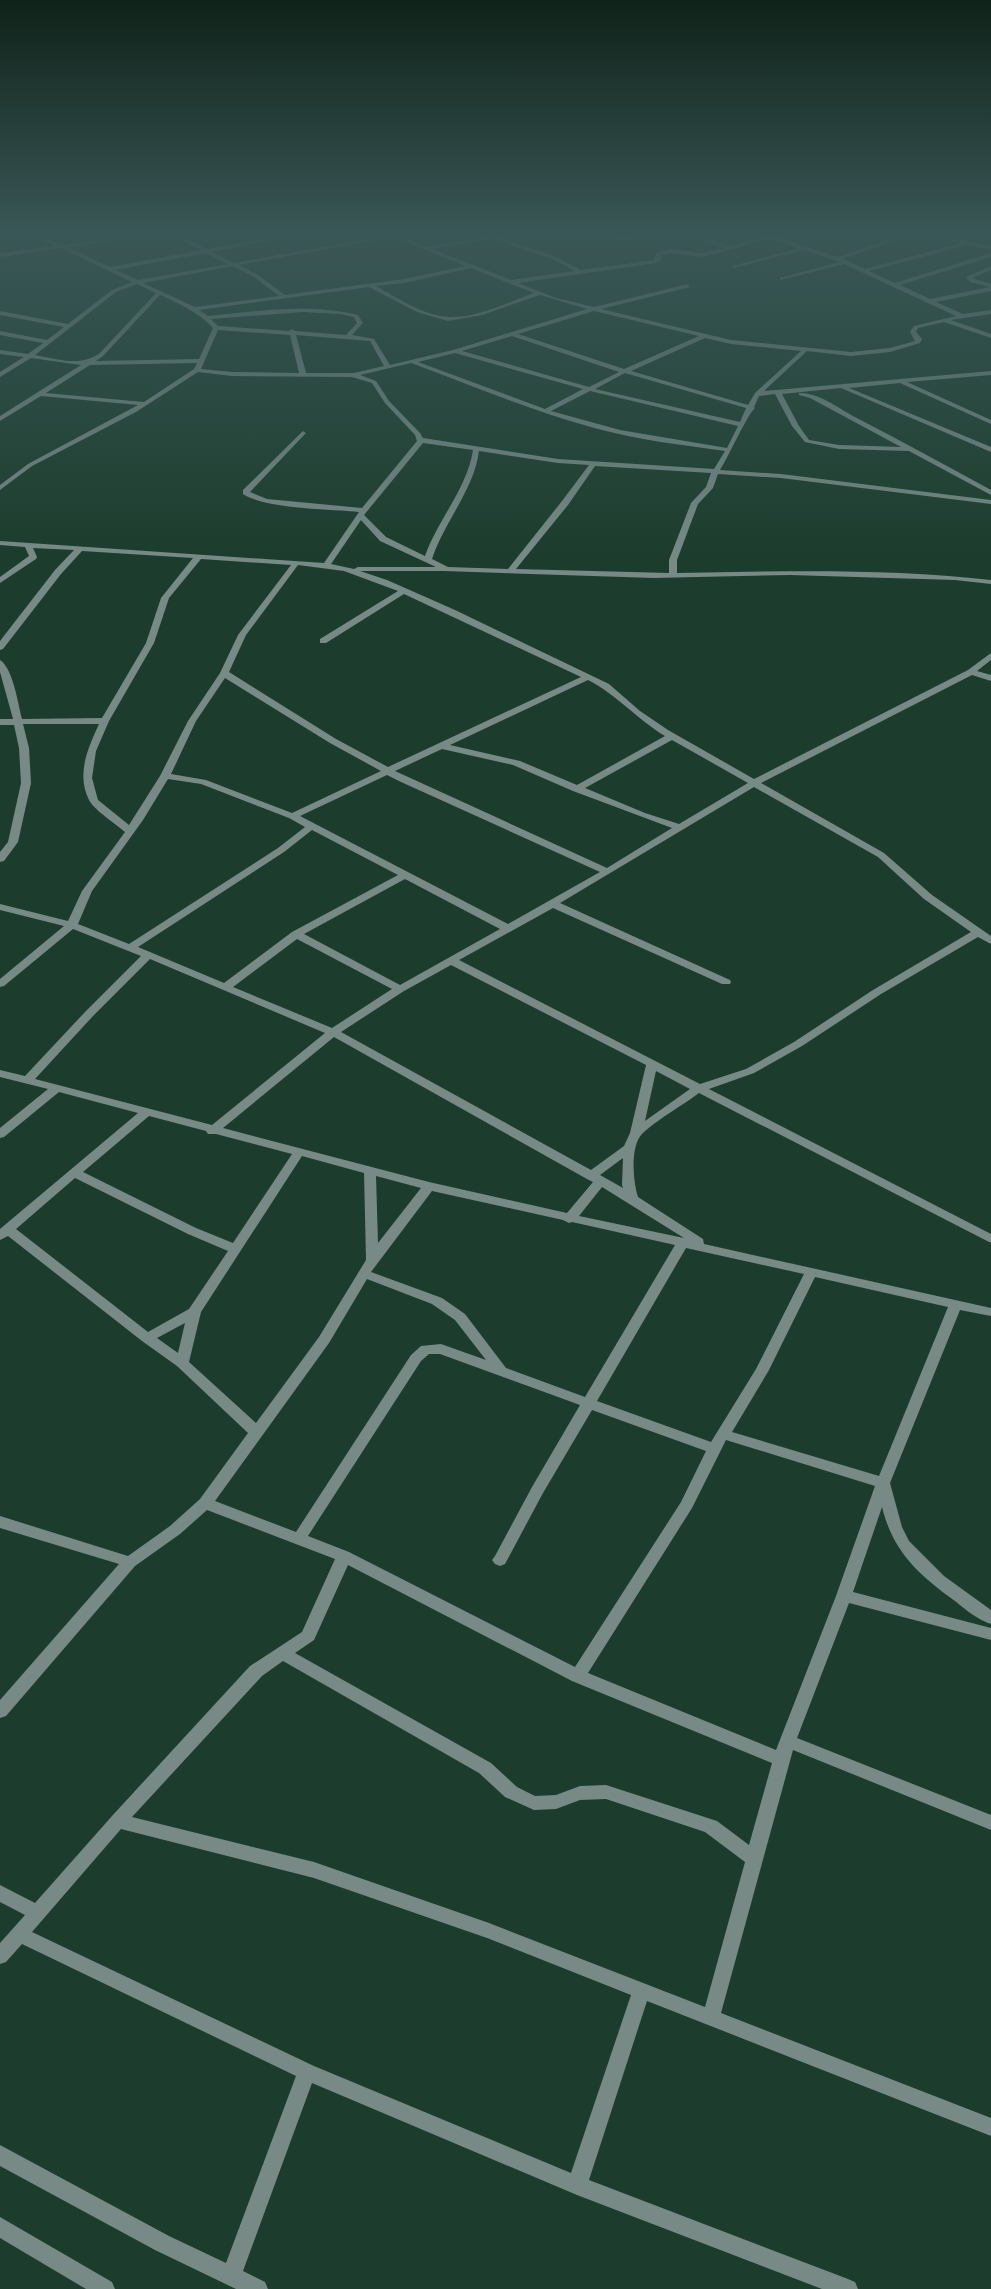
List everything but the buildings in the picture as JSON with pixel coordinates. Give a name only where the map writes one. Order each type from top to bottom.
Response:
[{"type":"street","points":[[0,375],[29,357],[46,343]]},
{"type":"street","points":[[0,419],[90,363],[112,343]]},
{"type":"street","points":[[0,488],[30,465],[106,428],[197,370],[209,343]]},
{"type":"street","points":[[295,343],[303,375]]},
{"type":"street","points":[[374,343],[388,367]]},
{"type":"street","points":[[197,370],[232,374],[354,375],[481,343]]},
{"type":"street","points":[[542,343],[625,371],[725,399],[755,401],[778,393],[814,393],[843,387],[991,373]]},
{"type":"street","points":[[546,411],[625,371],[689,343]]},
{"type":"street","points":[[749,343],[804,351],[851,354],[890,350],[915,343]]},
{"type":"street","points":[[455,351],[589,389],[743,425]]},
{"type":"street","points":[[673,575],[673,560],[695,503],[710,488],[715,472],[755,401],[804,351]]},
{"type":"street","points":[[0,352],[52,361],[90,363],[201,361]]},
{"type":"street","points":[[410,361],[587,424],[630,434],[729,450]]},
{"type":"street","points":[[354,375],[374,382],[387,402],[418,434],[420,440]]},
{"type":"street","points":[[902,382],[991,422]]},
{"type":"street","points":[[843,387],[991,450]]},
{"type":"street","points":[[778,393],[808,442],[912,450]]},
{"type":"street","points":[[814,393],[991,493]]},
{"type":"street","points":[[40,394],[145,404]]},
{"type":"street","points":[[303,433],[246,492],[253,497],[267,501],[362,513],[384,539],[447,569]]},
{"type":"street","points":[[420,440],[476,450],[592,464],[781,476],[991,502]]},
{"type":"street","points":[[326,565],[362,513],[420,440]]},
{"type":"street","points":[[428,560],[438,534],[476,459],[476,450]]},
{"type":"street","points":[[511,570],[565,503],[592,464]]},
{"type":"street","points":[[0,543],[326,565],[346,569],[403,591],[504,636],[606,686],[647,720],[672,736],[881,855],[928,897],[991,941]]},
{"type":"street","points":[[28,545],[33,556]]},
{"type":"street","points":[[0,581],[45,546]]},
{"type":"street","points":[[0,647],[58,572],[80,549]]},
{"type":"street","points":[[130,831],[94,801],[87,778],[91,751],[105,721],[150,643],[165,598],[199,556]]},
{"type":"street","points":[[0,984],[72,925],[87,891],[130,831],[165,776],[192,721],[224,674],[247,628],[296,563]]},
{"type":"street","points":[[346,569],[511,570],[673,575],[790,573],[955,578],[991,582]]},
{"type":"street","points":[[323,641],[403,591]]},
{"type":"street","points":[[212,1131],[333,1032],[400,989],[608,872],[754,783],[971,672],[991,656]]},
{"type":"street","points":[[0,663],[7,677],[24,748],[26,783],[13,842],[0,859]]},
{"type":"street","points":[[971,672],[991,678]]},
{"type":"street","points":[[224,674],[333,741],[391,772],[608,872]]},
{"type":"street","points":[[292,816],[391,772],[588,678]]},
{"type":"street","points":[[0,722],[105,721]]},
{"type":"street","points":[[576,789],[672,736]]},
{"type":"street","points":[[442,746],[501,759],[625,811],[681,828]]},
{"type":"street","points":[[165,776],[203,782],[292,816],[507,928]]},
{"type":"street","points":[[130,948],[281,850],[312,826]]},
{"type":"street","points":[[227,986],[296,934],[405,875]]},
{"type":"street","points":[[551,903],[726,982]]},
{"type":"street","points":[[0,907],[72,925],[227,986],[333,1032],[633,1199],[707,1248]]},
{"type":"street","points":[[636,1133],[699,1088],[760,1066],[977,933]]},
{"type":"street","points":[[296,934],[400,989]]},
{"type":"street","points":[[28,1080],[148,955]]},
{"type":"street","points":[[452,961],[991,1239]]},
{"type":"street","points":[[569,1219],[596,1179],[629,1148],[636,1133],[652,1063]]},
{"type":"street","points":[[0,1073],[370,1172],[569,1219],[683,1242],[811,1273],[991,1312]]},
{"type":"street","points":[[0,1134],[57,1088]]},
{"type":"street","points":[[144,1113],[5,1233],[182,1362],[256,1432]]},
{"type":"street","points":[[629,1148],[628,1185],[633,1199]]},
{"type":"street","points":[[182,1362],[194,1312],[298,1153]]},
{"type":"street","points":[[370,1172],[372,1260]]},
{"type":"street","points":[[74,1173],[235,1250]]},
{"type":"street","points":[[0,1711],[130,1562],[175,1530],[205,1503],[324,1340],[372,1260],[429,1186]]},
{"type":"street","points":[[500,1560],[683,1242]]},
{"type":"street","points":[[578,1676],[687,1503],[722,1434],[762,1370],[811,1273]]},
{"type":"street","points":[[365,1274],[437,1301],[460,1317],[503,1372]]},
{"type":"street","points":[[711,2017],[781,1760],[844,1596],[883,1483],[957,1304]]},
{"type":"street","points":[[147,1338],[194,1312]]},
{"type":"street","points":[[299,1539],[373,1422],[416,1358],[426,1349],[441,1349],[714,1449]]},
{"type":"street","points":[[722,1434],[883,1483]]},
{"type":"street","points":[[883,1483],[898,1535],[914,1556],[956,1596],[991,1618]]},
{"type":"street","points":[[205,1503],[344,1556],[578,1676],[781,1760]]},
{"type":"street","points":[[0,1522],[130,1562]]},
{"type":"street","points":[[0,1956],[118,1821],[256,1671],[308,1636],[344,1556]]},
{"type":"street","points":[[844,1596],[991,1634]]},
{"type":"street","points":[[284,1654],[485,1768],[511,1792],[534,1803],[556,1802],[580,1793],[606,1792],[711,1826],[753,1858]]},
{"type":"street","points":[[788,1741],[991,1823]]},
{"type":"street","points":[[118,1821],[314,1870],[489,1931],[991,2127]]},
{"type":"street","points":[[0,1893],[38,1913]]},
{"type":"street","points":[[19,1935],[308,2072],[577,2185],[848,2289]]},
{"type":"street","points":[[577,2185],[641,1991]]},
{"type":"street","points":[[231,2276],[308,2072]]},
{"type":"street","points":[[0,2155],[162,2243],[258,2289]]},
{"type":"street","points":[[0,2227],[105,2289]]}]
